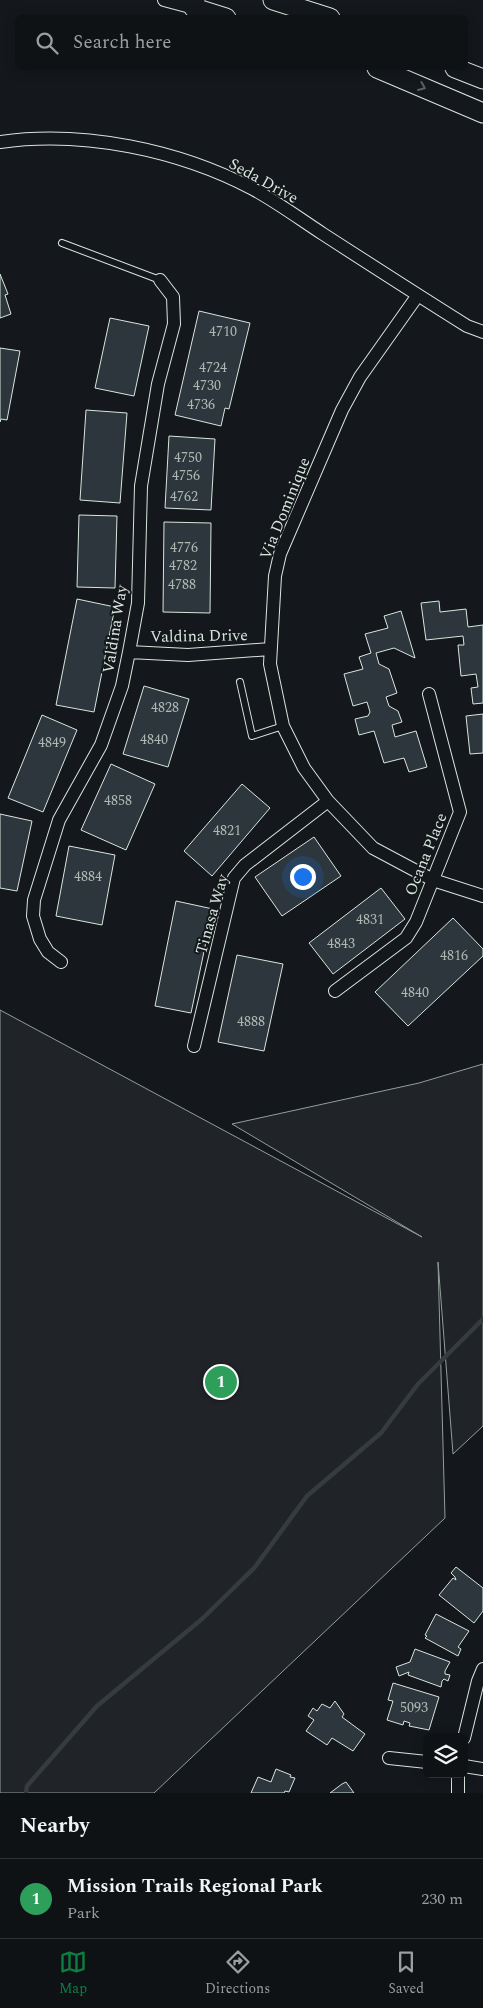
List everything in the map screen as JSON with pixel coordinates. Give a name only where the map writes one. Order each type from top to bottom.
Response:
[{"type":"street","points":[[164,0],[195,4],[219,15]]},
{"type":"street","points":[[273,0],[320,15]]},
{"type":"street","points":[[382,70],[483,113]]},
{"type":"street","points":[[460,70],[483,80]]},
{"type":"street","name":"Seda Drive","points":[[0,142],[27,138],[89,140],[172,156],[215,172],[254,190],[467,326],[483,332]]},
{"type":"street","name":"Valdina Way","points":[[61,962],[48,952],[40,939],[33,916],[34,900],[59,820],[101,745],[122,686],[129,652],[138,602],[141,486],[158,384],[174,324],[173,297],[160,280]]},
{"type":"street","name":"Via Dominique","points":[[418,295],[360,377],[342,410],[280,554],[275,576],[270,664],[283,726],[304,768],[328,801],[373,848],[433,880],[483,896]]},
{"type":"street","name":"Valdina Drive","points":[[129,652],[188,655],[270,649]]},
{"type":"street","name":"Ocana Place","points":[[335,991],[406,938],[416,922],[460,812],[430,694]]},
{"type":"street","name":"Tinasa Way","points":[[194,1046],[234,878],[245,864],[328,801]]},
{"type":"street","points":[[465,1733],[478,1681],[483,1669]]},
{"type":"street","points":[[389,1758],[423,1762]]},
{"type":"street","points":[[468,1767],[483,1769]]},
{"type":"street","points":[[458,1778],[458,1793]]},
{"type":"lane","points":[[62,243],[160,280]]},
{"type":"lane","points":[[240,682],[252,736],[283,726]]},
{"type":"shaded area","points":[[0,1010],[422,1237],[232,1124],[419,1083],[483,1064],[483,1426],[453,1454],[438,1262],[445,1518],[154,1793],[0,1793]]},
{"type":"building","points":[[0,274],[8,294],[5,295],[11,314],[0,318]]},
{"type":"building","points":[[199,311],[250,323],[229,409],[225,408],[221,426],[175,415]]},
{"type":"building","points":[[110,318],[149,326],[134,396],[95,388]]},
{"type":"building","points":[[0,348],[20,351],[7,420],[1,419],[0,422]]},
{"type":"building","points":[[86,410],[127,413],[120,503],[80,500]]},
{"type":"building","points":[[169,436],[215,439],[211,510],[165,508]]},
{"type":"building","points":[[79,515],[117,516],[115,588],[77,587]]},
{"type":"building","points":[[164,522],[211,523],[210,613],[163,612]]},
{"type":"building","points":[[77,599],[115,607],[94,712],[56,705]]},
{"type":"building","points":[[439,601],[440,612],[466,609],[468,627],[483,625],[483,703],[473,704],[471,688],[478,687],[476,674],[461,676],[458,645],[464,645],[463,636],[426,640],[421,603]]},
{"type":"building","points":[[401,611],[415,658],[394,648],[376,653],[379,664],[389,669],[397,693],[386,697],[389,706],[398,711],[402,722],[392,725],[395,737],[416,731],[427,767],[409,772],[404,758],[384,763],[374,731],[359,735],[355,719],[368,716],[370,712],[367,702],[353,706],[344,674],[363,669],[359,657],[371,653],[365,634],[388,628],[384,616]]},
{"type":"building","points":[[144,686],[189,699],[168,767],[123,754]]},
{"type":"building","points":[[483,714],[483,753],[470,754],[466,716]]},
{"type":"building","points":[[42,715],[77,730],[43,812],[8,798]]},
{"type":"building","points":[[111,764],[155,784],[126,850],[81,830]]},
{"type":"building","points":[[242,784],[270,808],[212,876],[184,851]]},
{"type":"building","points":[[0,814],[32,821],[17,891],[0,888]]},
{"type":"building","points":[[314,837],[341,876],[282,916],[255,877]]},
{"type":"building","points":[[69,846],[115,855],[102,925],[56,916]]},
{"type":"building","points":[[381,888],[405,919],[333,974],[309,943]]},
{"type":"building","points":[[176,901],[213,909],[191,1013],[155,1006]]},
{"type":"building","points":[[453,918],[483,949],[483,956],[408,1026],[375,992]]},
{"type":"building","points":[[237,955],[283,964],[264,1051],[218,1042]]},
{"type":"building","points":[[456,1567],[483,1588],[483,1611],[474,1623],[439,1595],[453,1578],[456,1580],[451,1573]]},
{"type":"building","points":[[436,1614],[469,1631],[458,1647],[461,1649],[458,1656],[425,1638]]},
{"type":"building","points":[[415,1649],[450,1662],[445,1671],[445,1674],[450,1675],[448,1681],[444,1679],[441,1687],[408,1675],[409,1672],[399,1676],[396,1667],[410,1662]]},
{"type":"building","points":[[393,1683],[439,1697],[429,1730],[409,1726],[410,1723],[404,1721],[403,1725],[387,1720],[393,1701],[388,1700]]},
{"type":"building","points":[[335,1701],[344,1714],[342,1717],[365,1734],[353,1751],[332,1738],[327,1745],[306,1731],[314,1720],[308,1716],[313,1708],[317,1711],[322,1704],[330,1708]]},
{"type":"building","points":[[276,1769],[295,1778],[289,1792],[251,1793],[258,1777],[271,1782]]},
{"type":"building","points":[[346,1782],[354,1793],[330,1793],[342,1784]]},
{"type":"waterway","points":[[26,1793],[27,1786],[97,1706],[202,1619],[255,1567],[307,1496],[381,1433],[418,1384],[483,1319]]},
{"type":"place","name":"Mission Trails Regional Park","points":[[221,1382]]}]
